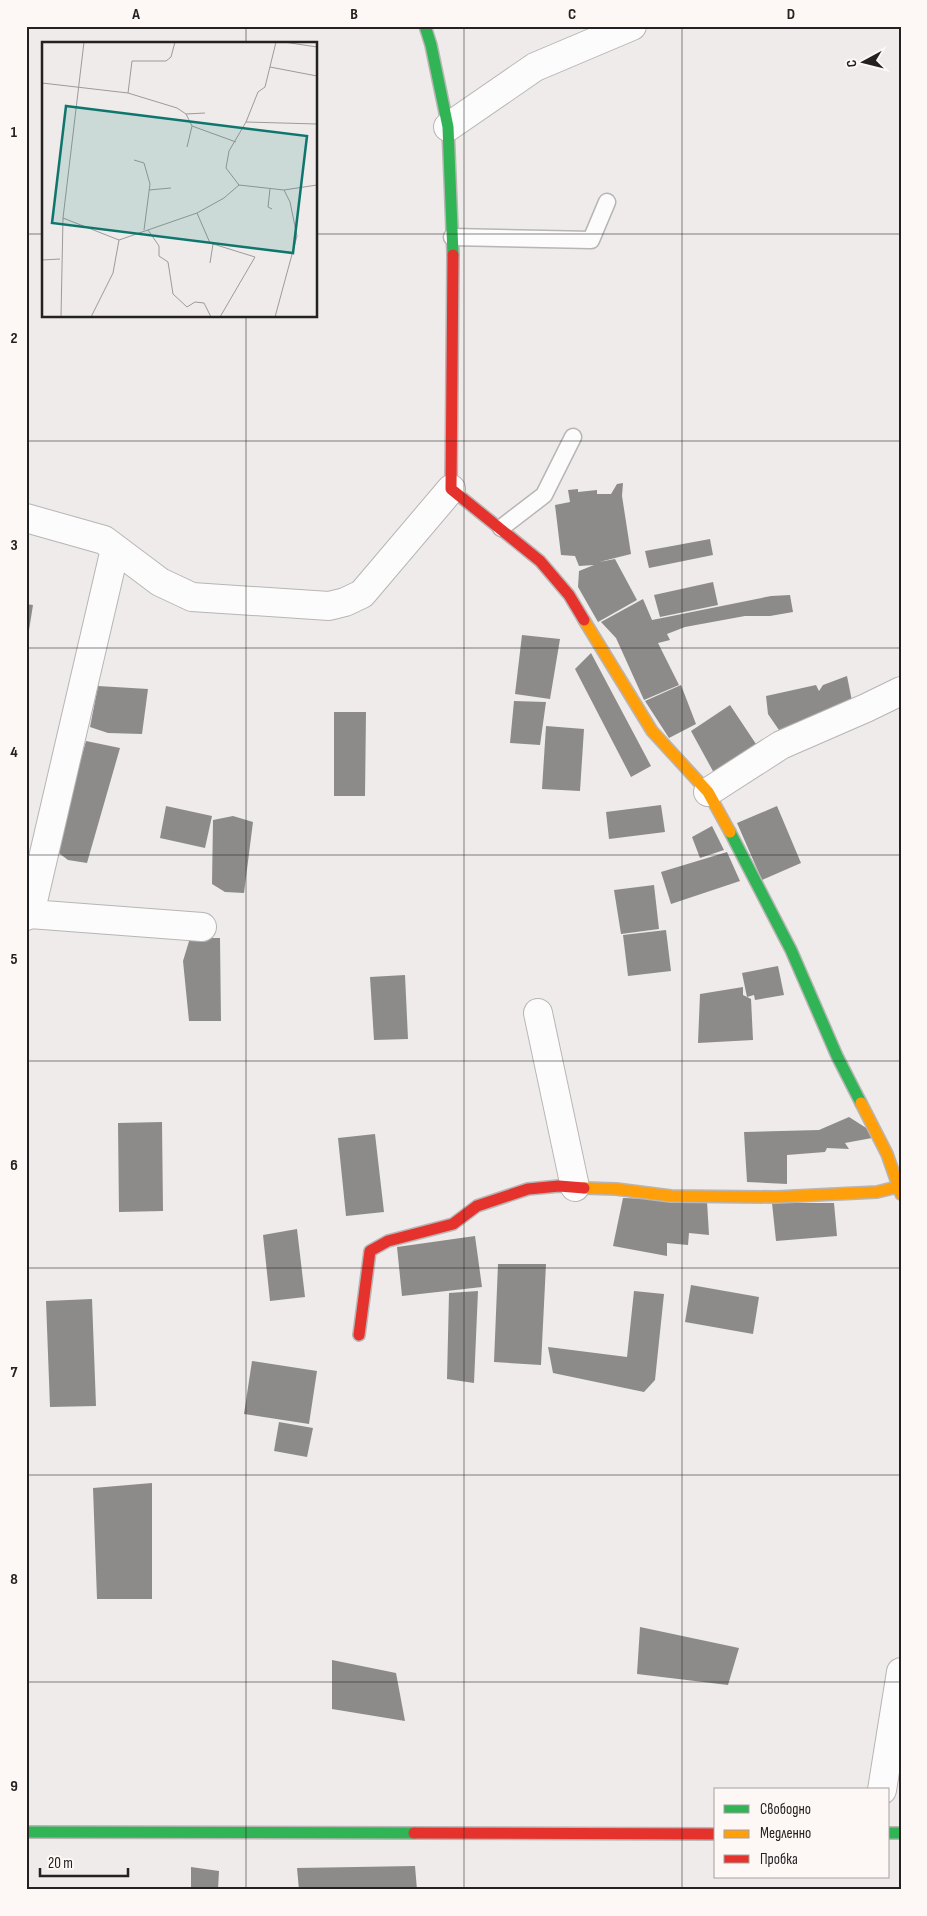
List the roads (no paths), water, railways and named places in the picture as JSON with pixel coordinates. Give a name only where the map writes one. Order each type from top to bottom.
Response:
[{"type":"street","points":[[26,518],[104,540],[160,582],[192,597],[329,606],[345,602],[362,594],[451,489],[454,275],[448,127],[425,26]]},
{"type":"street","points":[[448,127],[535,67],[632,26]]},
{"type":"street","points":[[358,1335],[370,1251],[388,1241],[453,1224],[477,1206],[528,1189],[559,1186],[616,1189],[671,1196],[776,1198],[899,1191],[887,1154],[837,1056],[791,950],[708,792],[652,731],[569,594],[540,561],[451,489]]},
{"type":"street","points":[[115,549],[28,915],[202,927]]},
{"type":"street","points":[[708,792],[781,745],[901,691]]},
{"type":"street","points":[[538,1012],[576,1187]]},
{"type":"street","points":[[882,1788],[901,1672]]},
{"type":"street","points":[[26,1832],[714,1834]]},
{"type":"lane","points":[[452,237],[591,240],[607,202]]},
{"type":"lane","points":[[501,528],[544,495],[573,437]]},
{"type":"lane","points":[[887,1154],[901,1143]]}]
